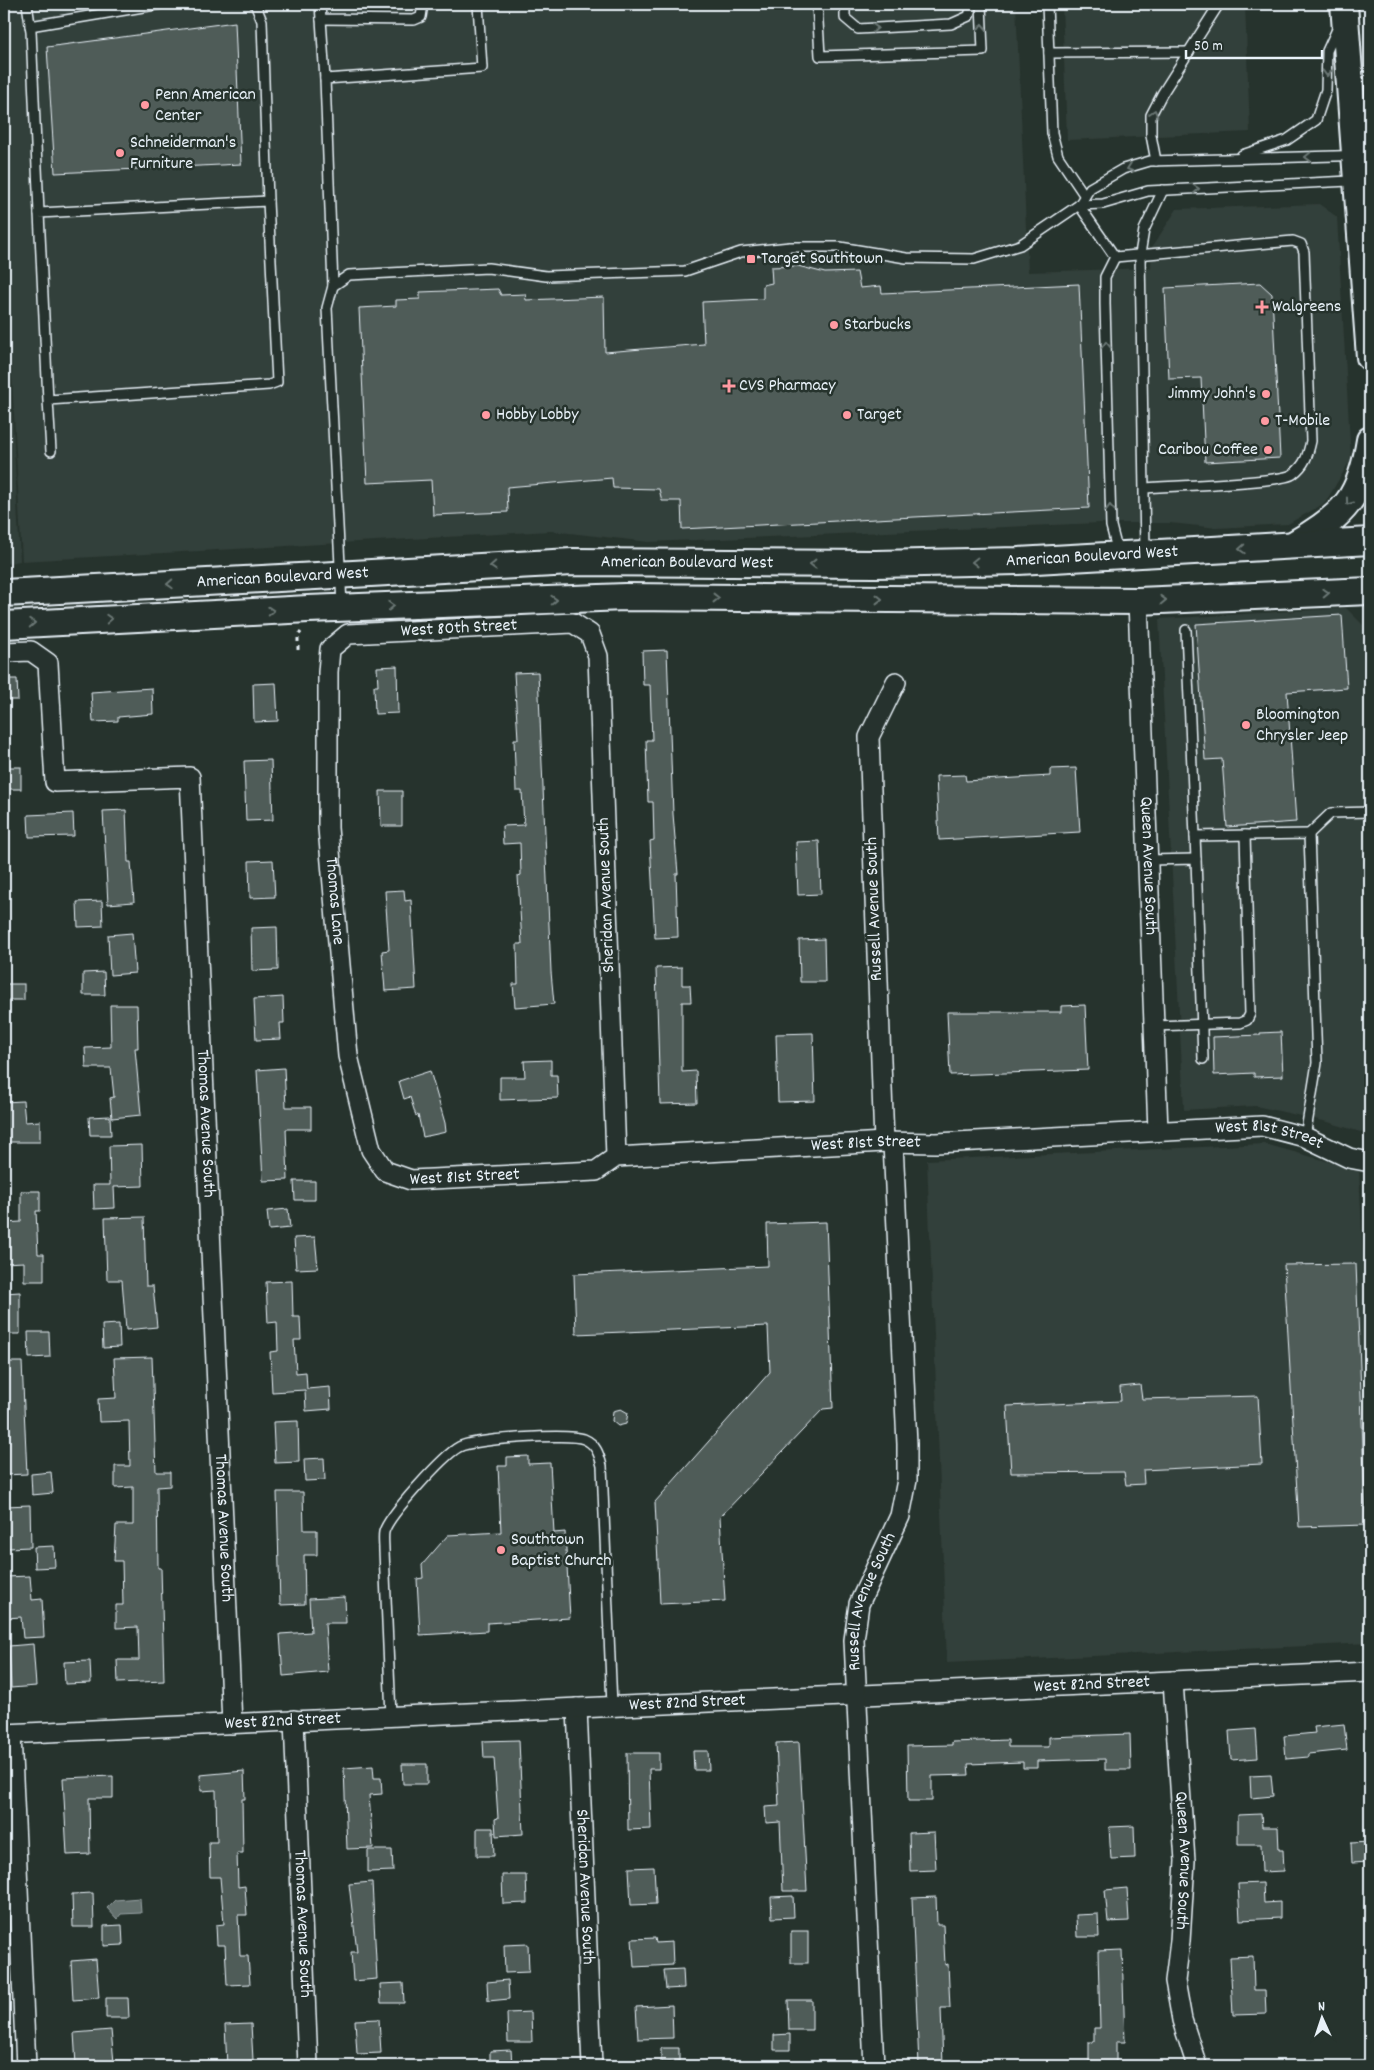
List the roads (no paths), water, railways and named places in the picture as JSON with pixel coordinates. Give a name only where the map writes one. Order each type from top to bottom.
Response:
[{"type":"main road","points":[[1345,7],[1364,155],[1370,357]]},
{"type":"main road","points":[[1291,546],[1328,525],[1350,502],[1365,470],[1370,440]]},
{"type":"main road","name":"American Boulevard West","points":[[4,593],[572,562],[876,564],[1018,561],[1370,541]]},
{"type":"main road","points":[[59,590],[60,622]]},
{"type":"main road","name":"American Boulevard West","points":[[4,625],[342,608],[625,597],[1138,601],[1370,591]]},
{"type":"street","name":"Queen Avenue South","points":[[1138,601],[1158,1131]]},
{"type":"street","name":"West 80th Street","points":[[330,649],[348,634],[573,624],[590,634]]},
{"type":"street","name":"Sheridan Avenue South","points":[[590,634],[598,656],[616,1157]]},
{"type":"street","name":"Thomas Lane","points":[[330,649],[328,672],[328,828],[348,1056],[371,1150]]},
{"type":"street","name":"Thomas Avenue South","points":[[4,652],[31,651],[48,663],[55,782],[190,777],[232,1724]]},
{"type":"street","name":"Russell Avenue South","points":[[874,2066],[854,1640],[859,1604],[900,1516],[906,1480],[907,1444],[888,1142],[869,737],[896,682]]},
{"type":"street","name":"West 81st Street","points":[[371,1150],[384,1171],[411,1180],[596,1171],[616,1157],[888,1142],[936,1143],[1262,1126],[1305,1137],[1349,1158],[1370,1162]]},
{"type":"street","name":"West 82nd Street","points":[[8,1734],[1370,1672]]},
{"type":"street","name":"Queen Avenue South","points":[[1173,1681],[1185,1861],[1180,1941],[1175,1981],[1182,2020],[1197,2066]]},
{"type":"street","name":"Sheridan Avenue South","points":[[576,1708],[592,2066]]},
{"type":"street","name":"Thomas Avenue South","points":[[294,1720],[308,2066]]},
{"type":"street","points":[[8,1734],[26,2066]]},
{"type":"lane","points":[[28,4],[51,451]]},
{"type":"lane","points":[[30,26],[161,4]]},
{"type":"lane","points":[[48,400],[270,385],[277,382],[262,21],[255,4]]},
{"type":"lane","points":[[320,4],[325,79],[333,286],[326,308],[342,608]]},
{"type":"lane","points":[[321,19],[414,20],[421,16],[423,4]]},
{"type":"lane","points":[[325,79],[429,74],[482,68],[478,4]]},
{"type":"lane","points":[[817,4],[820,56],[983,50],[981,4]]},
{"type":"lane","points":[[844,4],[845,18],[858,30],[951,24],[969,16],[972,4]]},
{"type":"lane","points":[[1047,4],[1052,132],[1058,156],[1085,196]]},
{"type":"lane","points":[[1156,161],[1151,135],[1152,116],[1162,94],[1219,4]]},
{"type":"lane","points":[[1233,158],[1287,140],[1316,120],[1326,90],[1327,51],[1345,7]]},
{"type":"lane","points":[[1049,53],[1189,52]]},
{"type":"lane","points":[[333,286],[350,275],[488,268],[546,276],[685,271],[741,252],[790,247],[840,247],[906,258],[974,260],[1020,245],[1079,206],[1090,188],[1123,169],[1156,161],[1364,155]]},
{"type":"lane","points":[[1079,206],[1103,204],[1148,191],[1364,180]]},
{"type":"lane","points":[[1145,554],[1140,254],[1144,230],[1163,190]]},
{"type":"lane","points":[[39,213],[268,201]]},
{"type":"lane","points":[[1079,206],[1115,257]]},
{"type":"lane","points":[[1115,257],[1292,241],[1301,244],[1304,252],[1311,441],[1306,461],[1292,475],[1262,480],[1145,488]]},
{"type":"lane","points":[[1115,257],[1105,277],[1105,304],[1111,526],[1119,555]]},
{"type":"lane","points":[[1186,630],[1203,1059]]},
{"type":"lane","points":[[1195,836],[1309,834],[1331,813],[1370,812]]},
{"type":"lane","points":[[1305,1137],[1317,1063],[1309,834]]},
{"type":"lane","points":[[1154,1026],[1240,1023],[1247,1020],[1250,1014],[1245,835]]},
{"type":"lane","points":[[1148,860],[1196,859]]},
{"type":"lane","points":[[392,1716],[384,1532],[392,1517],[446,1456],[460,1446],[476,1441],[568,1436],[584,1439],[598,1450],[602,1466],[612,1706]]},
{"type":"place","name":"Penn American Center","points":[[145,105]]},
{"type":"place","name":"Schneiderman's Furniture","points":[[120,153]]},
{"type":"place","name":"Target Southtown","points":[[751,259]]},
{"type":"place","name":"Walgreens","points":[[1262,307]]},
{"type":"place","name":"Starbucks","points":[[834,325]]},
{"type":"place","name":"CVS Pharmacy","points":[[729,386]]},
{"type":"place","name":"Jimmy John's","points":[[1266,394]]},
{"type":"place","name":"Hobby Lobby","points":[[486,415]]},
{"type":"place","name":"Target","points":[[847,415]]},
{"type":"place","name":"T-Mobile","points":[[1265,421]]},
{"type":"place","name":"Caribou Coffee","points":[[1268,450]]},
{"type":"place","name":"Bloomington Chrysler Jeep","points":[[1246,725]]},
{"type":"place","name":"Southtown Baptist Church","points":[[501,1550]]}]
